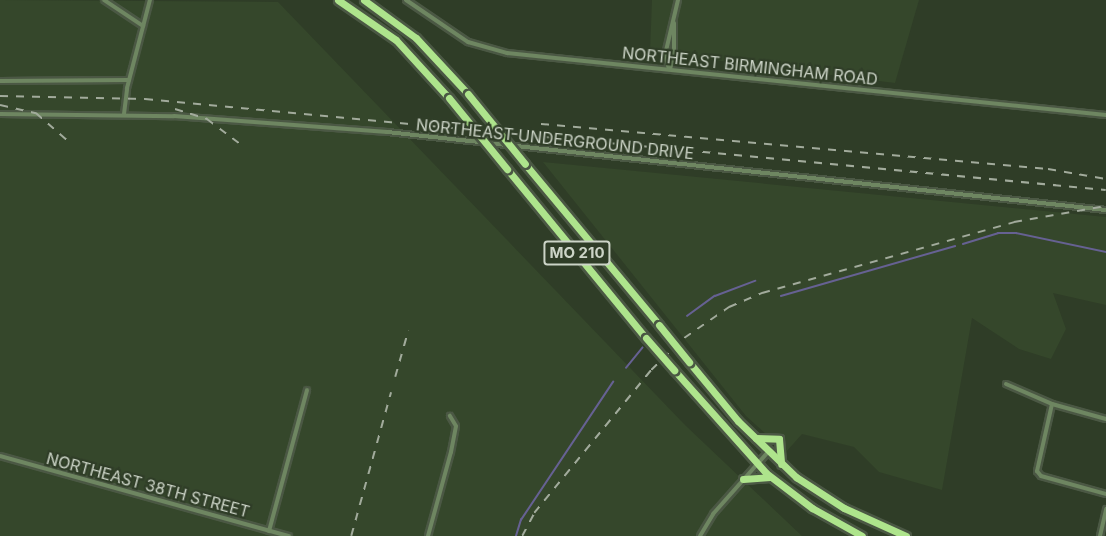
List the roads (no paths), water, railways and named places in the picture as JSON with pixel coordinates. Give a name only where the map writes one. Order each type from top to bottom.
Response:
[{"type":"highway","name":"MO 210","points":[[338,0],[396,40],[449,98],[646,338],[755,464],[812,508],[862,536]]},
{"type":"highway","name":"MO 210","points":[[364,0],[416,38],[468,94],[689,362],[768,452],[781,464],[844,508],[906,536]]},
{"type":"highway","points":[[753,437],[779,440],[781,464]]},
{"type":"highway","points":[[743,478],[771,478]]},
{"type":"street","points":[[104,0],[143,26]]},
{"type":"street","points":[[124,114],[129,80],[150,0]]},
{"type":"street","name":"NORTHEAST BIRMINGHAM ROAD","points":[[406,0],[450,32],[487,49],[1106,115]]},
{"type":"street","points":[[669,69],[665,55],[678,0]]},
{"type":"street","points":[[669,69],[674,54],[674,21]]},
{"type":"street","points":[[0,81],[129,80]]},
{"type":"street","name":"NORTHEAST UNDERGROUND DRIVE","points":[[0,114],[124,114],[489,142],[1106,210]]},
{"type":"street","points":[[1006,384],[1052,404],[1106,418]]},
{"type":"street","points":[[269,531],[307,390]]},
{"type":"street","points":[[1052,404],[1035,467],[1041,476],[1106,494]]},
{"type":"street","points":[[428,536],[456,426],[450,416]]},
{"type":"street","points":[[700,536],[743,478],[768,452]]},
{"type":"street","name":"NORTHEAST 38TH STREET","points":[[0,456],[289,536]]},
{"type":"street","points":[[1100,536],[1106,509]]},
{"type":"waterway","points":[[963,244],[998,233],[1016,233],[1106,252]]},
{"type":"waterway","points":[[781,296],[955,246]]},
{"type":"waterway","points":[[687,316],[715,296],[755,281]]},
{"type":"waterway","points":[[626,368],[642,348]]},
{"type":"waterway","points":[[516,536],[521,520],[613,382]]},
{"type":"railway","points":[[0,96],[145,99],[1106,190]]},
{"type":"railway","points":[[0,105],[36,113],[68,141]]},
{"type":"railway","points":[[175,109],[207,119],[239,143]]},
{"type":"railway","points":[[541,124],[1048,169],[1106,179]]},
{"type":"railway","points":[[522,536],[534,513],[651,370],[684,338],[729,307],[762,293],[1014,222],[1106,206]]},
{"type":"railway","points":[[395,377],[408,331]]},
{"type":"railway","points":[[351,536],[391,392]]}]
